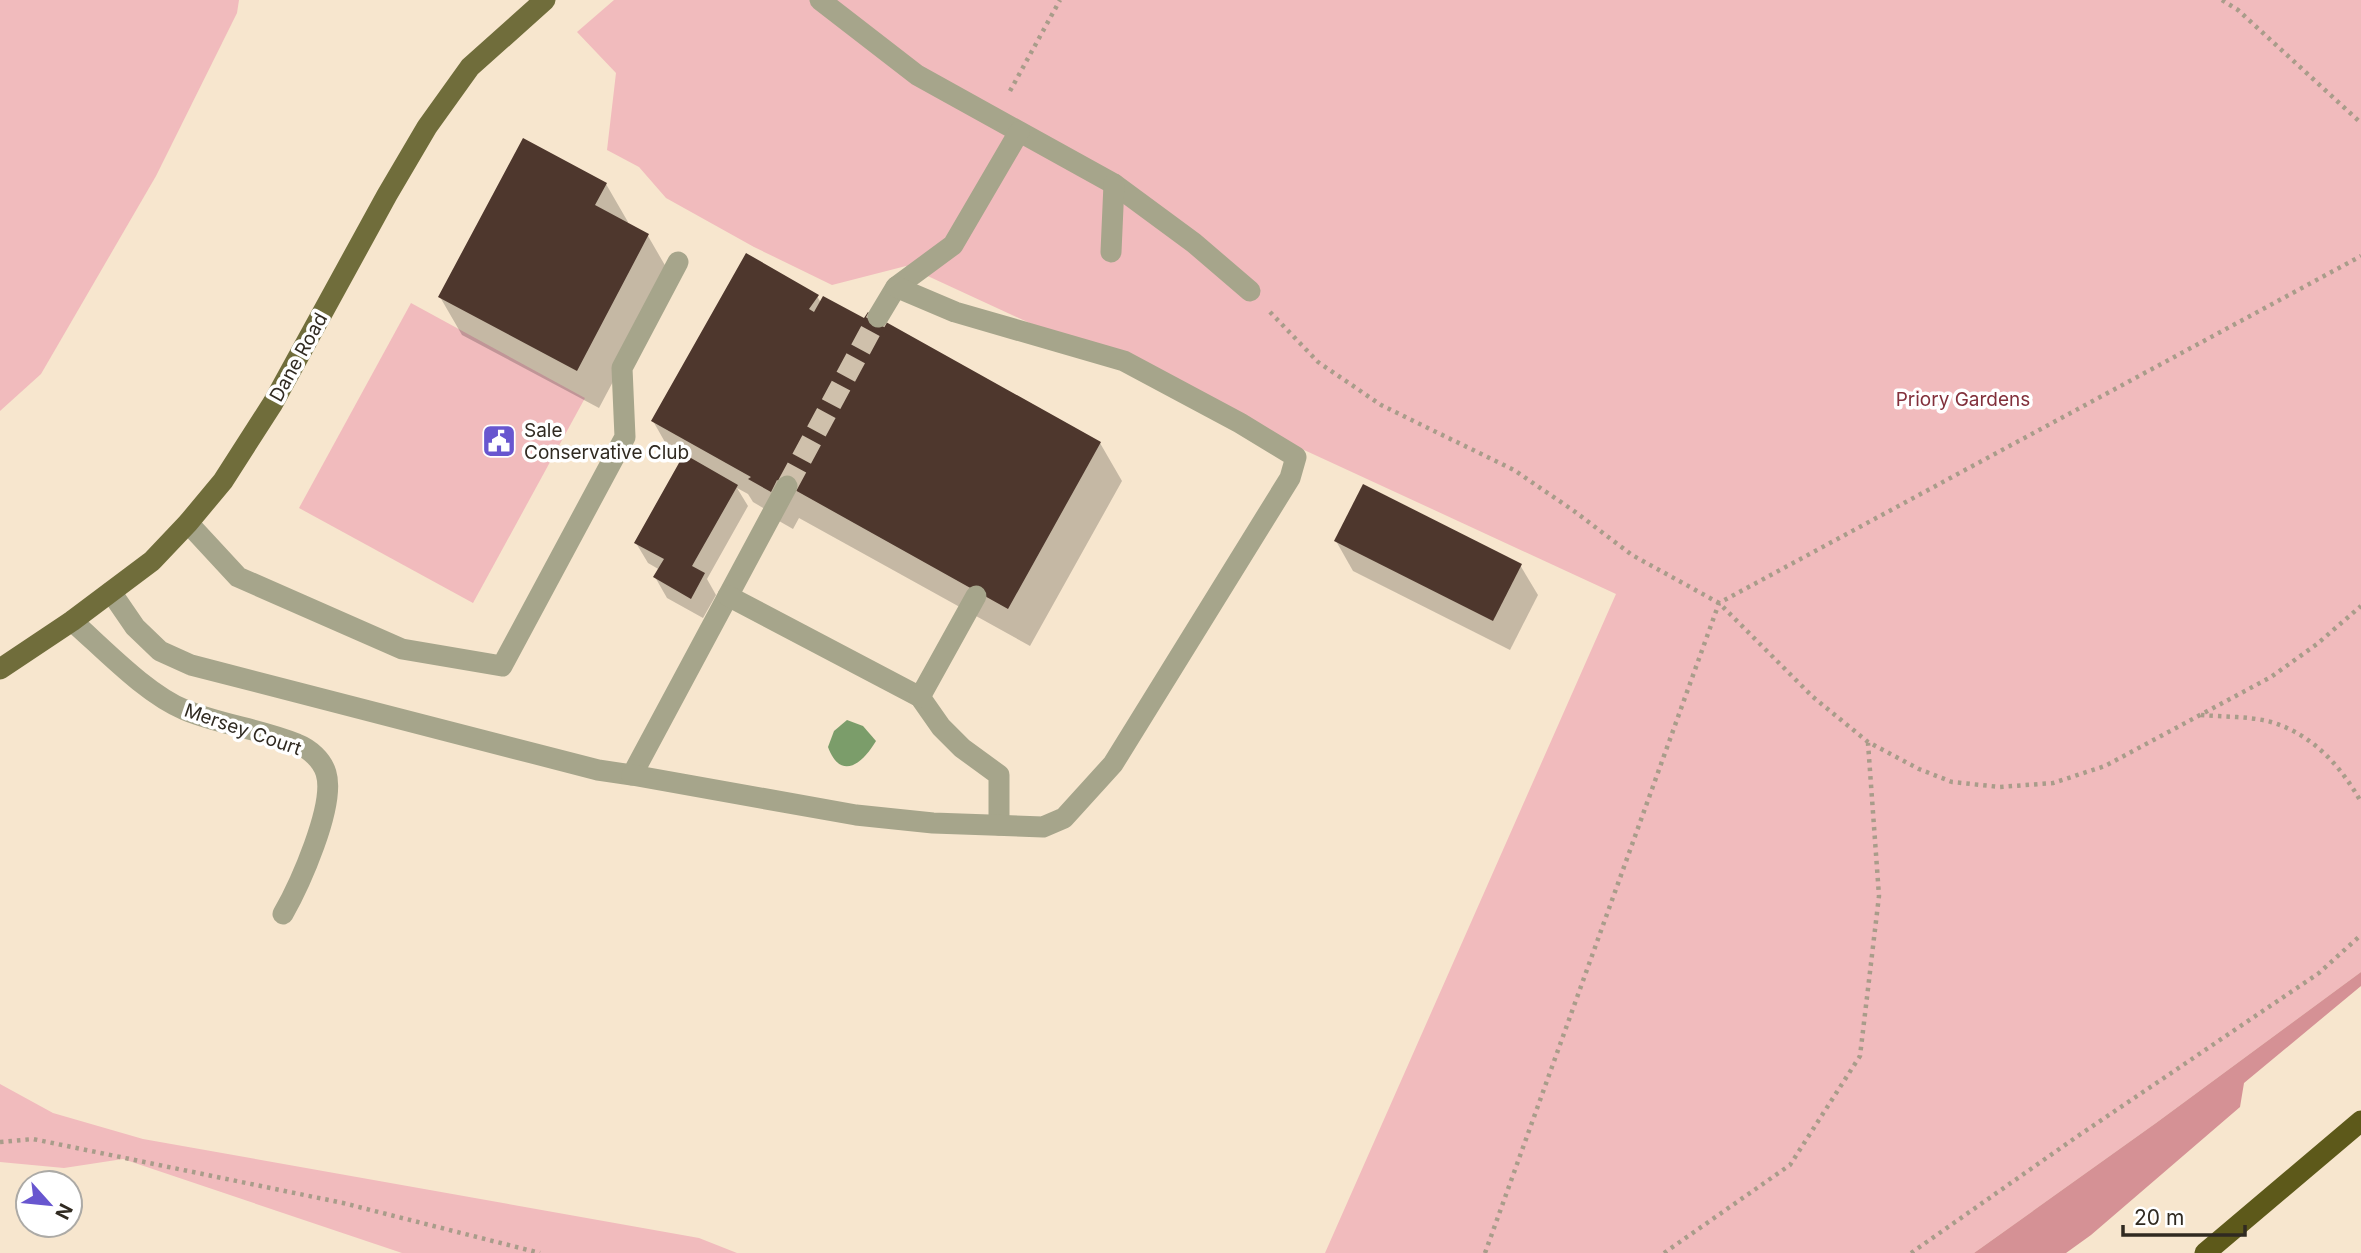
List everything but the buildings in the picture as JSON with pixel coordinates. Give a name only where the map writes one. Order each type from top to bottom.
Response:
[{"type":"highway","points":[[2205,1253],[2361,1121]]},
{"type":"main road","name":"Dane Road","points":[[0,669],[72,621],[152,561],[223,481],[273,403],[427,127],[470,67],[545,0]]},
{"type":"lane","points":[[820,0],[917,75],[1114,184],[1194,243],[1250,291]]},
{"type":"lane","points":[[878,317],[896,287],[953,245],[1019,132]]},
{"type":"lane","points":[[1111,252],[1114,184]]},
{"type":"lane","points":[[188,523],[238,577],[402,649],[502,666],[625,437],[622,368],[678,262]]},
{"type":"lane","points":[[111,592],[135,627],[160,651],[191,665],[598,770],[856,815],[933,823],[1043,827],[1064,818],[1113,764],[1290,478],[1296,457],[1240,423],[1124,361],[955,312],[896,287]]},
{"type":"lane","points":[[632,775],[787,486]]},
{"type":"lane","points":[[728,596],[920,697],[941,727],[962,748],[999,775],[999,825]]},
{"type":"lane","points":[[920,697],[976,596]]},
{"type":"lane","name":"Mersey Court","points":[[72,621],[159,697],[184,710],[299,744],[316,756],[326,774],[328,799],[299,886],[283,914]]},
{"type":"path","points":[[995,118],[1060,0]]},
{"type":"path","points":[[2222,0],[2238,10],[2361,123]]},
{"type":"path","points":[[1485,1253],[1718,603],[2361,256]]},
{"type":"path","points":[[1250,291],[1318,362],[1381,405],[1514,470],[1633,555],[1718,603],[1813,697],[1868,742],[1919,769],[1952,782],[2000,787],[2053,783],[2105,765],[2271,677],[2317,644],[2361,606]]},
{"type":"path","points":[[2200,715],[2269,722],[2302,735],[2324,752],[2347,776],[2361,802]]},
{"type":"path","points":[[1664,1253],[1790,1165],[1860,1056],[1879,896],[1868,742]]},
{"type":"path","points":[[1911,1253],[2086,1130],[2319,973],[2361,935]]},
{"type":"path","points":[[0,1142],[33,1139],[343,1203],[540,1253]]},
{"type":"green space","points":[[0,0],[239,0],[237,13],[156,176],[41,374],[0,411]]},
{"type":"green space","name":"Priory Gardens","points":[[614,0],[2361,0],[2361,972],[1974,1253],[1325,1253],[1616,594],[906,266],[832,285],[754,247],[666,198],[639,167],[607,150],[616,73],[577,32]]},
{"type":"green space","points":[[411,303],[585,398],[473,603],[299,508]]},
{"type":"green space","points":[[0,1084],[53,1113],[143,1139],[699,1238],[737,1253],[402,1253],[123,1159],[64,1168],[0,1162]]},
{"type":"shaded area","points":[[847,720],[863,726],[876,741],[859,762],[845,766],[833,758],[828,747],[834,731]]},
{"type":"shaded area","points":[[2361,972],[2361,986],[2244,1083],[2240,1107],[2091,1235],[2066,1253],[1974,1253],[2156,1123]]},
{"type":"tunnel","points":[[787,486],[878,317]]},
{"type":"place","name":"Sale Conservative Club","points":[[499,441]]}]
